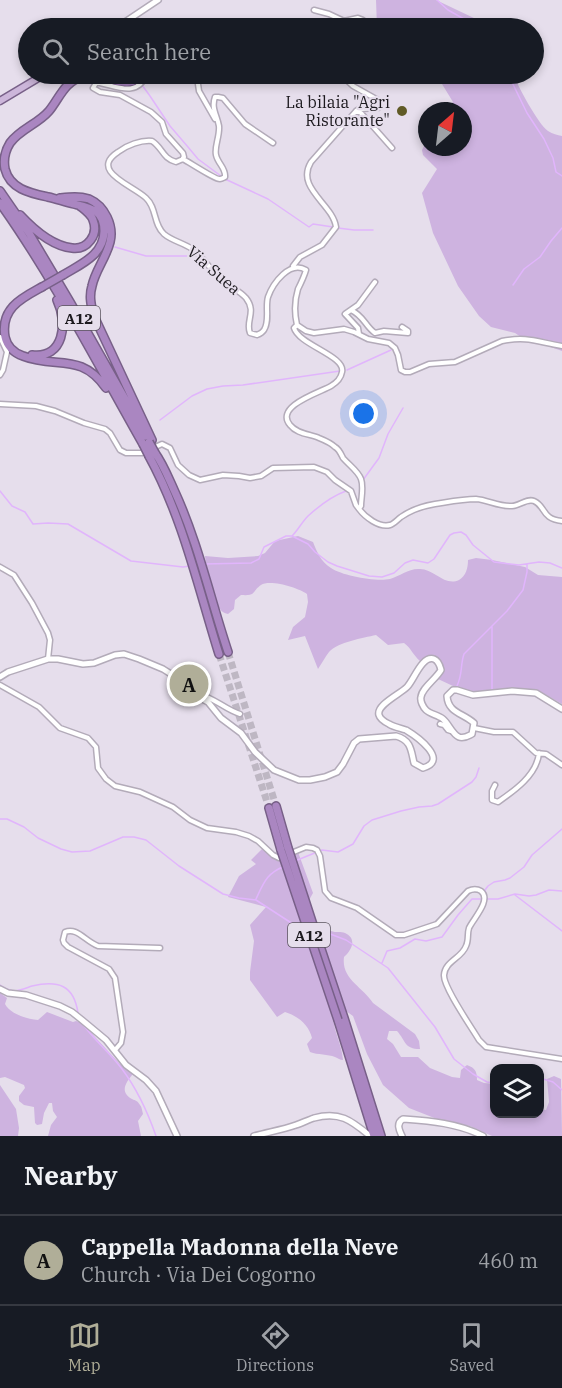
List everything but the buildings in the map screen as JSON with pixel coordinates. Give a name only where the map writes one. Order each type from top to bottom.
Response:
[{"type":"highway","points":[[68,84],[48,112],[10,143],[3,159],[7,174],[15,186],[28,192],[90,207],[99,214],[104,229],[103,240],[96,254],[10,307],[5,316],[3,337],[16,353],[25,357],[64,362],[87,369],[102,381],[130,422]]},
{"type":"highway","points":[[55,199],[77,196],[89,200],[100,207],[108,218],[111,229],[110,242],[95,276],[90,298],[93,314],[148,442]]},
{"type":"highway","points":[[2,197],[35,230],[69,248],[86,245],[92,239],[95,230],[93,220],[78,205]]},
{"type":"highway","name":"A12","points":[[2,197],[14,222],[53,285],[130,422],[148,442]]},
{"type":"highway","name":"A12","points":[[2,197],[29,233],[70,302],[155,455],[186,543],[219,654]]},
{"type":"highway","points":[[3,337],[16,350],[37,356],[52,350],[62,336],[62,311],[22,235]]},
{"type":"highway","name":"A12","points":[[162,472],[180,504],[194,539],[228,652]]},
{"type":"highway","name":"A12","points":[[273,807],[284,849],[377,1130],[372,1136]]},
{"type":"main road","points":[[0,101],[28,84]]},
{"type":"street","points":[[131,18],[158,0]]},
{"type":"street","points":[[314,10],[338,18]]},
{"type":"street","name":"Via Suea","points":[[95,84],[93,88],[100,92],[120,95],[158,117],[166,134],[183,153],[183,159]]},
{"type":"street","name":"Via Suea","points":[[104,84],[124,89],[132,89],[140,84]]},
{"type":"street","points":[[198,84],[199,91],[217,121]]},
{"type":"street","points":[[291,268],[300,257],[322,245],[336,226],[335,219],[312,189],[307,169],[356,111],[378,108],[380,103],[350,84]]},
{"type":"street","name":"Via Suea","points":[[183,159],[219,180],[225,177],[225,172],[216,155],[219,137],[213,105],[214,97],[223,98],[245,124],[273,143]]},
{"type":"street","points":[[356,111],[361,113],[392,148]]},
{"type":"street","name":"Via Suea","points":[[183,159],[176,162],[169,160],[157,144],[148,141],[122,149],[109,160],[107,166],[117,178],[136,189],[147,199],[152,206],[158,226],[164,234],[197,252],[210,269],[249,301],[252,309],[250,333],[257,335],[265,328],[272,288],[291,268]]},
{"type":"street","points":[[291,268],[299,267],[306,270],[295,301],[297,325],[294,328],[297,334],[307,343],[336,359],[343,369],[342,375],[331,386],[299,401],[288,414],[287,419],[296,430],[337,447],[361,480],[359,509]]},
{"type":"street","points":[[359,334],[358,328],[345,314],[358,305],[375,282]]},
{"type":"street","points":[[351,310],[362,316],[375,333],[384,331],[408,333],[402,327]]},
{"type":"street","points":[[297,325],[314,333],[344,329],[368,339],[389,343],[399,355],[400,370],[405,372],[429,364],[454,362],[502,341],[520,338],[562,346]]},
{"type":"street","points":[[0,375],[6,352],[3,337]]},
{"type":"street","points":[[0,404],[36,406],[105,429],[120,450],[126,453],[138,454],[162,444],[166,445],[170,448],[178,465],[189,475],[200,480],[223,475],[250,478],[261,476],[273,468],[314,467],[327,472],[351,491],[363,515],[386,525],[392,525],[416,508],[476,499],[499,506],[514,506],[530,500],[535,501],[550,519],[562,521]]},
{"type":"street","points":[[0,567],[14,576],[48,633],[50,640],[48,659]]},
{"type":"street","points":[[0,677],[8,672],[48,659],[83,664],[124,654],[139,659],[174,676],[241,733],[255,752],[274,770],[299,780],[325,777],[337,772],[354,744],[360,739],[396,736],[402,738],[410,745],[414,763],[423,768],[430,765],[433,755],[428,748],[415,736],[388,724],[378,714],[382,706],[410,684],[420,666],[431,659],[440,664],[441,670],[438,677],[423,690],[422,703],[426,710],[444,719],[453,732],[462,738],[472,734],[474,723],[448,704],[447,696],[453,690],[473,695],[536,693],[562,709]]},
{"type":"street","points":[[0,685],[39,707],[60,728],[88,738],[96,747],[98,768],[115,786],[140,792],[156,799],[207,828],[249,836],[279,858],[306,847],[314,848],[320,856],[325,891],[331,898],[357,908],[396,935],[404,935],[437,924],[468,891],[474,889],[481,891],[484,903],[469,928],[466,947],[445,969],[447,986],[479,1040],[486,1047],[562,1059]]},
{"type":"street","points":[[193,694],[207,696],[240,714]]},
{"type":"street","points":[[440,724],[453,732]]},
{"type":"street","points":[[474,728],[494,732],[513,732],[536,753],[549,756],[562,765]]},
{"type":"street","points":[[495,785],[492,800],[498,802],[530,774],[537,765],[539,753]]},
{"type":"street","points":[[115,1050],[123,1039],[115,978],[109,969],[68,947],[63,940],[63,935],[65,932],[76,931],[90,943],[98,946],[160,948]]},
{"type":"street","points":[[0,989],[60,1006],[72,1012],[106,1040],[126,1065],[156,1091],[177,1136]]},
{"type":"street","points":[[254,1136],[295,1126],[314,1118],[329,1116],[340,1116],[350,1120],[372,1136]]},
{"type":"street","points":[[402,1136],[398,1126],[403,1119],[430,1121],[469,1129],[483,1136]]},
{"type":"shaded area","points":[[376,0],[436,0],[474,18],[377,18]]},
{"type":"shaded area","points":[[442,84],[518,84],[544,127],[562,136],[562,351],[542,344],[530,343],[515,333],[491,327],[479,316],[458,286],[433,233],[422,193],[437,169],[424,156],[472,156],[472,102],[453,102]]},
{"type":"shaded area","points":[[298,536],[313,542],[322,560],[328,566],[343,574],[360,578],[390,579],[408,571],[420,569],[454,582],[465,574],[468,560],[476,558],[525,567],[538,575],[562,577],[562,704],[541,692],[526,690],[476,692],[453,686],[438,679],[444,670],[438,659],[428,658],[420,661],[404,643],[388,645],[376,635],[338,646],[328,654],[318,669],[305,636],[288,640],[293,627],[305,617],[307,594],[284,585],[265,583],[252,594],[241,595],[235,600],[234,609],[228,614],[224,613],[217,605],[212,592],[205,556],[228,558],[258,556],[265,553],[275,541]]},
{"type":"shaded area","points":[[262,849],[276,858],[287,857],[298,852],[313,893],[304,909],[323,927],[333,932],[343,932],[351,938],[352,945],[344,957],[344,965],[349,977],[373,1003],[415,1034],[419,1041],[420,1049],[411,1048],[397,1031],[389,1031],[387,1039],[401,1057],[418,1057],[430,1068],[452,1077],[460,1078],[461,1070],[467,1065],[472,1067],[476,1072],[477,1080],[490,1084],[490,1118],[544,1118],[544,1110],[546,1110],[549,1102],[547,1079],[554,1076],[561,1079],[562,1136],[492,1136],[470,1126],[442,1121],[409,1108],[383,1085],[367,1054],[353,1016],[346,1011],[339,1011],[333,1017],[343,1060],[310,1052],[307,1044],[312,1038],[306,1025],[285,1012],[277,1017],[250,980],[254,941],[250,925],[266,907],[228,897],[239,876],[256,864],[251,860]]},
{"type":"shaded area","points":[[0,993],[7,998],[5,1004],[7,1008],[24,1017],[38,1020],[47,1012],[82,1023],[119,1063],[133,1074],[125,1090],[128,1096],[137,1101],[142,1108],[143,1114],[138,1121],[141,1136],[48,1136],[51,1125],[57,1117],[52,1103],[49,1103],[44,1113],[42,1124],[35,1123],[34,1107],[24,1105],[19,1101],[19,1096],[25,1088],[24,1085],[5,1077],[0,1078]]},
{"type":"shaded area","points":[[0,1085],[16,1109],[18,1136],[0,1136]]},
{"type":"waterway","points":[[437,0],[462,18]]},
{"type":"waterway","points":[[513,84],[527,113],[544,139],[553,158],[556,172],[562,176]]},
{"type":"waterway","points":[[142,85],[170,126],[198,159],[225,179],[268,199],[309,227],[313,224],[333,227]]},
{"type":"waterway","points":[[338,228],[373,230]]},
{"type":"waterway","points":[[513,285],[524,269],[540,257],[562,228]]},
{"type":"waterway","points":[[115,247],[146,256],[187,256]]},
{"type":"waterway","points":[[347,370],[391,350]]},
{"type":"waterway","points":[[160,420],[192,396],[207,389],[340,371]]},
{"type":"waterway","points":[[363,480],[379,458],[388,434],[403,408]]},
{"type":"waterway","points":[[0,491],[12,506],[25,512],[33,524],[68,524],[131,561],[190,566]]},
{"type":"waterway","points":[[292,536],[306,518],[331,498],[346,491]]},
{"type":"waterway","points":[[204,564],[251,563],[259,559],[264,547],[286,536],[292,536],[308,544],[328,562],[369,576],[382,577],[394,573],[405,563],[413,560],[428,563],[434,559],[450,535],[461,532],[494,562],[519,565],[539,562],[550,563],[562,568]]},
{"type":"waterway","points":[[457,686],[464,654],[507,611],[523,590],[527,564]]},
{"type":"waterway","points":[[492,627],[492,689]]},
{"type":"waterway","points":[[295,861],[322,850],[338,852],[353,844],[364,826],[372,820],[401,811],[438,804],[472,782],[479,768]]},
{"type":"waterway","points":[[0,819],[7,819],[24,827],[38,838],[72,852],[90,851],[123,837],[146,840],[179,866],[223,894],[256,900],[296,926],[303,927]]},
{"type":"waterway","points":[[487,899],[485,890],[488,886],[510,878],[562,829]]},
{"type":"waterway","points":[[256,899],[267,879],[285,866]]},
{"type":"waterway","points":[[382,963],[387,951],[400,948],[415,939],[426,941],[442,937],[472,899],[498,899],[515,894],[529,896],[549,890],[562,891]]},
{"type":"waterway","points":[[515,895],[562,931]]},
{"type":"waterway","points":[[317,929],[346,940],[388,968],[435,1027],[454,1059],[473,1074],[490,1082]]},
{"type":"waterway","points":[[0,985],[13,991],[41,984],[63,987],[73,996],[78,1013]]},
{"type":"waterway","points":[[82,1023],[127,1077],[142,1101],[156,1136]]},
{"type":"waterway","points":[[544,1079],[553,1082],[562,1090]]},
{"type":"tunnel","points":[[228,652],[276,806]]},
{"type":"tunnel","points":[[219,654],[269,808]]},
{"type":"place","name":"La bilaia \"Agri Ristorante\"","points":[[402,111]]},
{"type":"place","name":"Cappella Madonna della Neve","points":[[189,684]]}]
